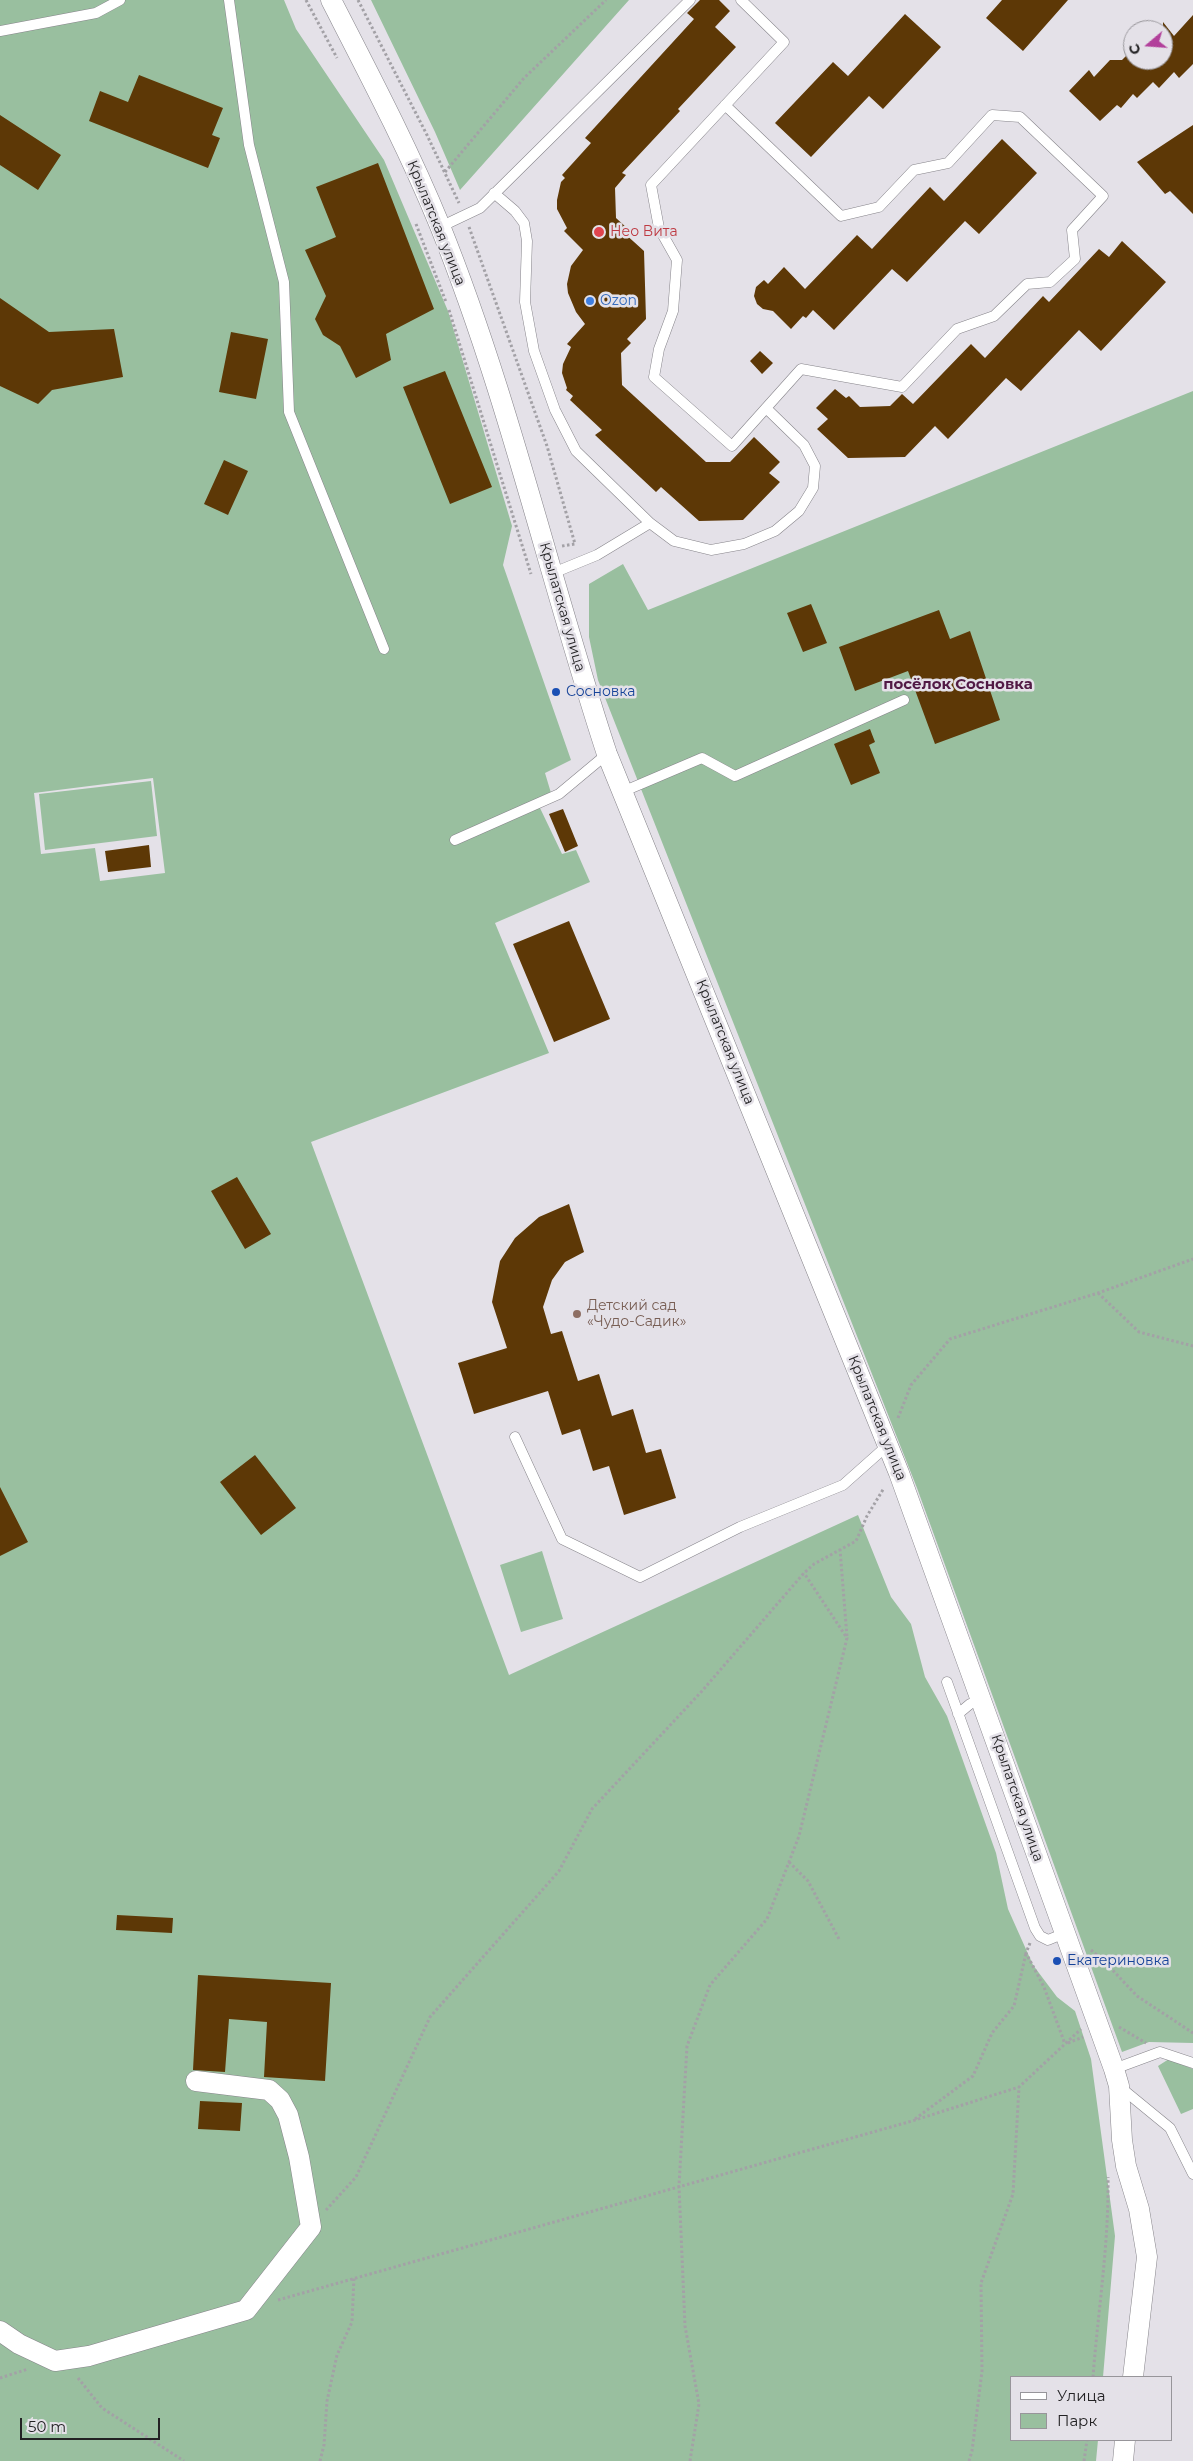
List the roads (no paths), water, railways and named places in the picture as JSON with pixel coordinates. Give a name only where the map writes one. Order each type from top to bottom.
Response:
[{"type":"street","name":"Крылатская улица","points":[[331,0],[416,171],[440,227],[518,452],[578,666],[607,754],[888,1445],[982,1699],[1117,2078],[1126,2166],[1139,2209],[1147,2257],[1133,2376]]},
{"type":"street","points":[[0,2331],[19,2344],[55,2361],[89,2356],[246,2310],[311,2227],[299,2157],[288,2116],[280,2100],[270,2090],[196,2081]]},
{"type":"street","points":[[1123,2461],[1125,2441]]},
{"type":"lane","points":[[0,31],[96,13],[120,0]]},
{"type":"lane","points":[[229,0],[249,145],[284,282],[289,412],[384,649]]},
{"type":"lane","points":[[440,227],[480,208],[690,0]]},
{"type":"lane","points":[[725,105],[841,216],[879,208],[914,170],[948,163],[992,115],[1020,116],[1104,196],[1072,230],[1075,259],[1050,282],[1027,284],[994,316],[957,329],[902,387],[802,369],[732,446],[654,377],[659,349],[673,311],[677,260],[659,228],[651,185],[725,105],[784,42],[741,0]]},
{"type":"lane","points":[[494,193],[515,211],[524,223],[527,241],[525,302],[534,351],[555,410],[576,451],[650,523],[674,541],[711,550],[752,541],[775,531],[799,511],[813,488],[815,466],[804,444],[766,408]]},
{"type":"lane","points":[[552,573],[597,555],[650,523]]},
{"type":"lane","points":[[622,792],[702,758],[736,776],[904,700]]},
{"type":"lane","points":[[455,840],[559,794],[607,754]]},
{"type":"lane","points":[[515,1437],[562,1539],[640,1576],[740,1527],[843,1485],[888,1445]]},
{"type":"lane","points":[[947,1682],[1035,1928],[1040,1936],[1048,1940],[1065,1934]]},
{"type":"lane","points":[[958,1714],[970,1704],[982,1699]]},
{"type":"lane","points":[[1193,2063],[1160,2052],[1117,2078],[1170,2128],[1193,2174]]},
{"type":"place","name":"Нео Вита","points":[[599,232]]},
{"type":"place","name":"Ozon","points":[[590,301]]},
{"type":"place","name":"Сосновка","points":[[556,692]]},
{"type":"place","name":"Детский сад «Чудо-Садик»","points":[[577,1314]]},
{"type":"place","name":"Екатериновка","points":[[1057,1961]]},
{"type":"district","name":"посёлок Сосновка","points":[[958,685]]}]
